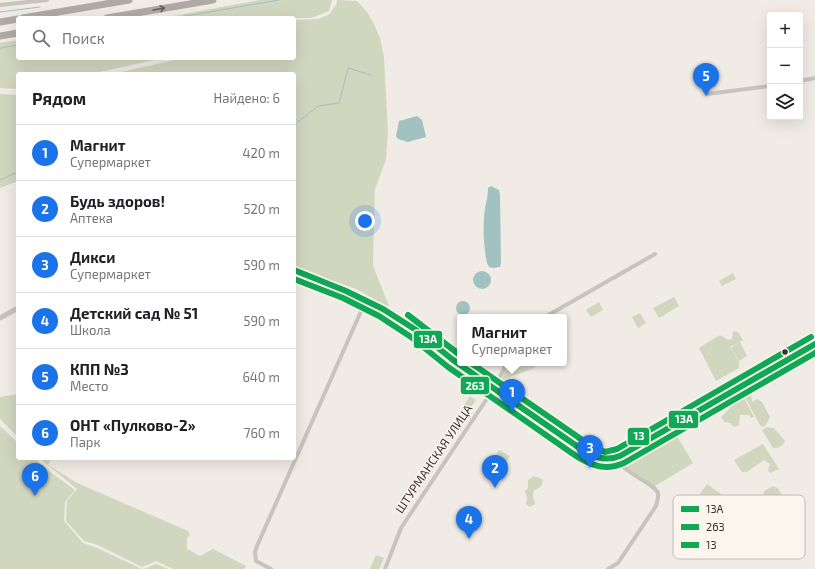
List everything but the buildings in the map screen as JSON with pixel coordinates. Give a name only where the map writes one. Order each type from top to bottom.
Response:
[{"type":"highway","points":[[35,16],[129,0]]},
{"type":"highway","points":[[119,16],[214,0]]},
{"type":"highway","points":[[0,22],[16,19]]},
{"type":"highway","points":[[0,36],[16,33]]},
{"type":"street","points":[[0,5],[47,0]]},
{"type":"street","points":[[803,80],[815,78]]},
{"type":"street","points":[[708,94],[767,86]]},
{"type":"street","points":[[550,314],[655,254]]},
{"type":"street","points":[[296,271],[366,300],[402,321],[457,363]]},
{"type":"street","points":[[296,456],[366,300]]},
{"type":"street","points":[[0,318],[16,309]]},
{"type":"street","points":[[462,366],[595,458],[605,461],[615,459],[815,344]]},
{"type":"street","name":"ШТУРМАНСКАЯ УЛИЦА","points":[[385,569],[400,528],[494,388],[505,366]]},
{"type":"street","points":[[608,569],[618,563],[656,506],[658,497],[658,493],[654,488],[623,467],[615,459]]},
{"type":"street","points":[[271,569],[261,567],[256,561],[255,552],[294,460]]},
{"type":"green space","points":[[260,0],[332,0],[329,11],[311,18],[296,18],[296,16],[173,16]]},
{"type":"green space","points":[[337,0],[357,1],[367,12],[380,38],[384,57],[388,132],[386,159],[375,189],[373,266],[389,306],[356,289],[296,268],[296,72],[121,72],[175,60],[296,60],[296,20],[319,19],[330,14],[337,3]]},
{"type":"green space","points":[[16,40],[16,60],[154,60],[100,72],[16,72],[16,89],[0,88],[0,43]]},
{"type":"green space","points":[[0,94],[16,95],[16,182],[0,188]]},
{"type":"green space","points":[[733,273],[736,279],[722,286],[719,281]]},
{"type":"green space","points":[[674,297],[679,306],[659,318],[653,308]]},
{"type":"green space","points":[[599,302],[603,310],[591,317],[586,310]]},
{"type":"green space","points":[[640,313],[646,323],[638,328],[632,317]]},
{"type":"green space","points":[[733,331],[738,332],[743,340],[740,342],[747,356],[739,361],[731,348],[738,343],[730,347],[739,362],[739,368],[716,381],[699,348],[720,335],[728,340],[732,339]]},
{"type":"green space","points":[[508,366],[537,366],[532,369],[501,380]]},
{"type":"green space","points":[[741,392],[754,417],[751,418],[749,415],[740,415],[739,425],[734,427],[730,423],[724,422],[721,417],[729,409],[731,399]]},
{"type":"green space","points":[[746,393],[751,394],[752,402],[757,399],[762,402],[770,417],[765,426],[761,427],[745,397]]},
{"type":"green space","points":[[16,394],[16,435],[0,419],[0,397]]},
{"type":"green space","points":[[470,396],[476,400],[470,408],[464,405]]},
{"type":"green space","points":[[0,426],[16,441],[16,460],[36,460],[75,490],[65,502],[64,521],[83,543],[142,569],[0,569]]},
{"type":"green space","points":[[767,427],[774,428],[785,441],[782,445],[777,448],[773,448],[762,430]]},
{"type":"green space","points":[[674,431],[693,463],[655,486],[624,466],[624,460]]},
{"type":"green space","points":[[763,444],[779,469],[770,473],[768,470],[770,464],[764,460],[747,472],[742,472],[734,460]]},
{"type":"green space","points":[[499,450],[510,456],[504,466],[493,459]]},
{"type":"green space","points":[[41,460],[51,460],[48,465],[77,483],[188,531],[190,535],[187,538],[187,549],[200,556],[213,549],[246,566],[244,569],[173,569],[156,561],[142,567],[98,545],[84,541],[66,521],[67,501],[77,489]]},
{"type":"green space","points":[[534,476],[542,479],[542,485],[534,490],[533,497],[535,504],[530,507],[526,504],[527,498],[525,491],[528,488],[528,480]]},
{"type":"green space","points":[[707,484],[722,495],[699,495]]},
{"type":"green space","points":[[773,486],[778,488],[782,495],[763,495],[764,491]]},
{"type":"green space","points":[[376,555],[384,558],[379,569],[370,569]]},
{"type":"green space","points":[[156,564],[168,569],[144,569]]},
{"type":"water","points":[[417,116],[422,120],[426,137],[408,142],[398,139],[396,136],[399,121]]},
{"type":"water","points":[[491,186],[499,190],[500,195],[501,263],[500,267],[493,268],[489,267],[487,263],[484,235],[484,215],[488,188]]},
{"type":"water","points":[[482,271],[489,273],[491,280],[489,287],[482,289],[475,287],[473,280],[475,273]]},
{"type":"water","points":[[463,301],[469,305],[470,308],[468,313],[458,313],[456,308],[458,303]]},
{"type":"waterway","points":[[186,16],[279,0]]},
{"type":"waterway","points":[[0,12],[40,7]]},
{"type":"waterway","points":[[0,48],[16,45]]},
{"type":"waterway","points":[[296,123],[318,106],[339,103],[348,68],[371,75]]},
{"type":"waterway","points":[[0,180],[16,173]]},
{"type":"transit line","name":"13А","points":[[296,271],[346,291],[383,309],[416,330],[457,363]]},
{"type":"transit line","name":"263","points":[[296,280],[343,298],[379,316],[411,337],[448,367],[576,456],[593,465],[605,467],[611,467],[624,463],[815,353]]},
{"type":"transit line","name":"13","points":[[408,315],[457,353]]},
{"type":"transit line","name":"13","points":[[475,366],[591,446],[605,452],[617,449],[811,337]]},
{"type":"transit line","name":"13А","points":[[462,366],[581,449],[600,458],[609,459],[620,456],[815,344]]},
{"type":"place","name":"КПП №3","points":[[706,96]]},
{"type":"place","name":"Магнит","points":[[512,412]]},
{"type":"place","name":"Дикси","points":[[590,468]]},
{"type":"place","name":"Будь здоров!","points":[[495,488]]},
{"type":"place","name":"ОНТ «Пулково-2»","points":[[35,496]]},
{"type":"place","name":"Детский сад № 51","points":[[469,539]]}]
